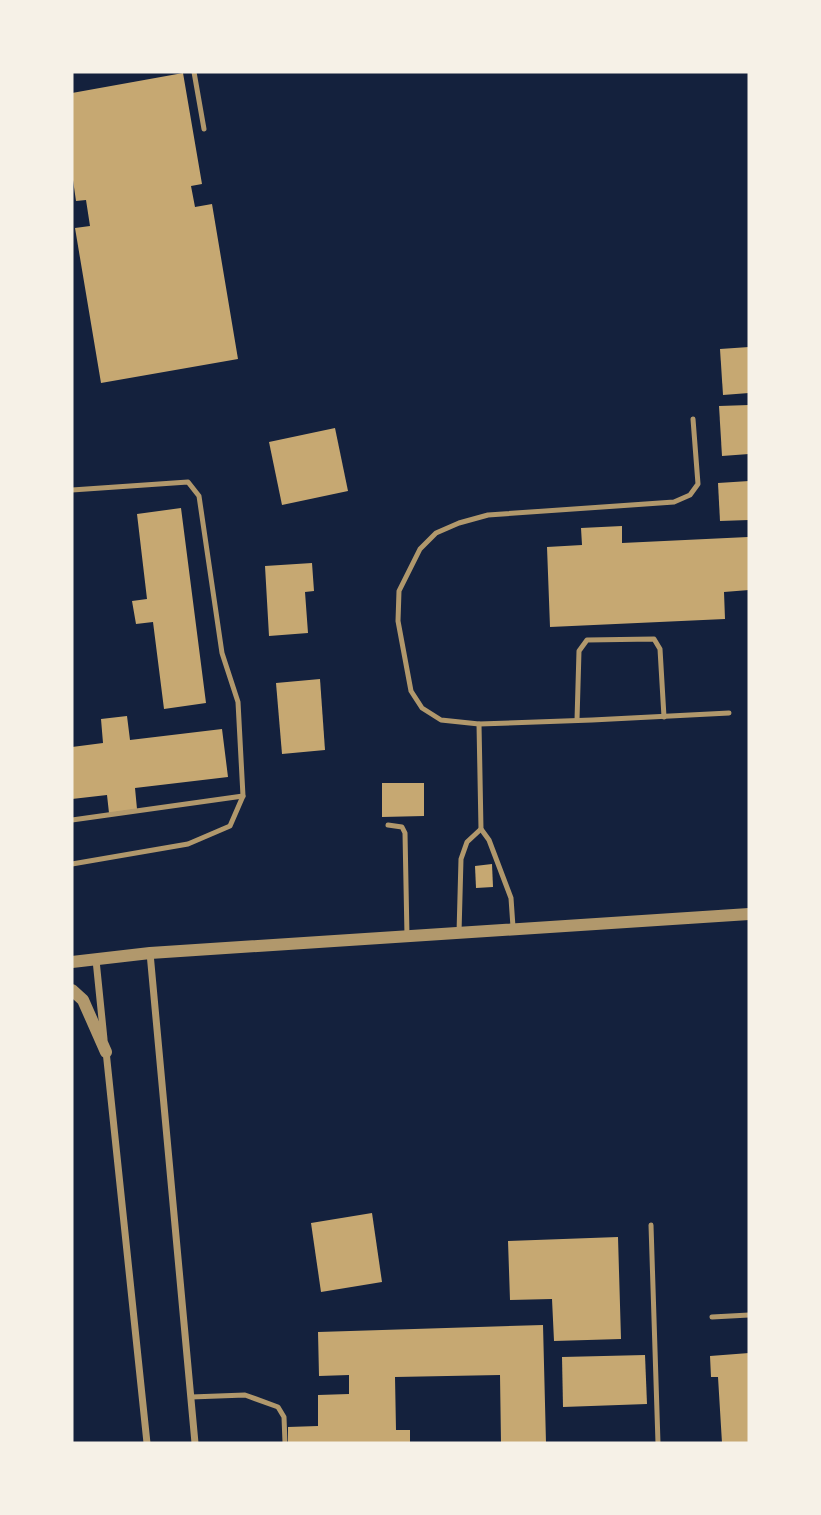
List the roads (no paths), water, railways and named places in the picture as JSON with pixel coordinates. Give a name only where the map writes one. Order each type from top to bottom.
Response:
[{"type":"street","points":[[72,962],[150,953],[749,914]]},
{"type":"street","points":[[150,953],[195,1443]]},
{"type":"street","points":[[96,960],[147,1443]]},
{"type":"street","points":[[72,990],[83,1000],[106,1052]]},
{"type":"lane","points":[[194,72],[204,129]]},
{"type":"lane","points":[[693,419],[698,484],[690,495],[674,502],[488,515],[459,523],[436,533],[420,549],[399,590],[398,621],[411,691],[422,708],[441,720],[479,724],[729,713]]},
{"type":"lane","points":[[72,490],[188,482],[199,496],[222,653],[238,702],[243,796],[230,826],[188,844],[72,864]]},
{"type":"lane","points":[[577,720],[579,651],[587,640],[653,639],[660,649],[664,717]]},
{"type":"lane","points":[[479,724],[481,829],[489,840],[511,898],[513,929]]},
{"type":"lane","points":[[72,820],[243,796]]},
{"type":"lane","points":[[388,825],[402,827],[405,833],[407,936]]},
{"type":"lane","points":[[459,933],[461,859],[467,842],[481,829]]},
{"type":"lane","points":[[651,1225],[658,1443]]},
{"type":"lane","points":[[712,1317],[749,1315]]},
{"type":"lane","points":[[191,1397],[245,1395],[278,1407],[284,1417],[285,1443]]}]
